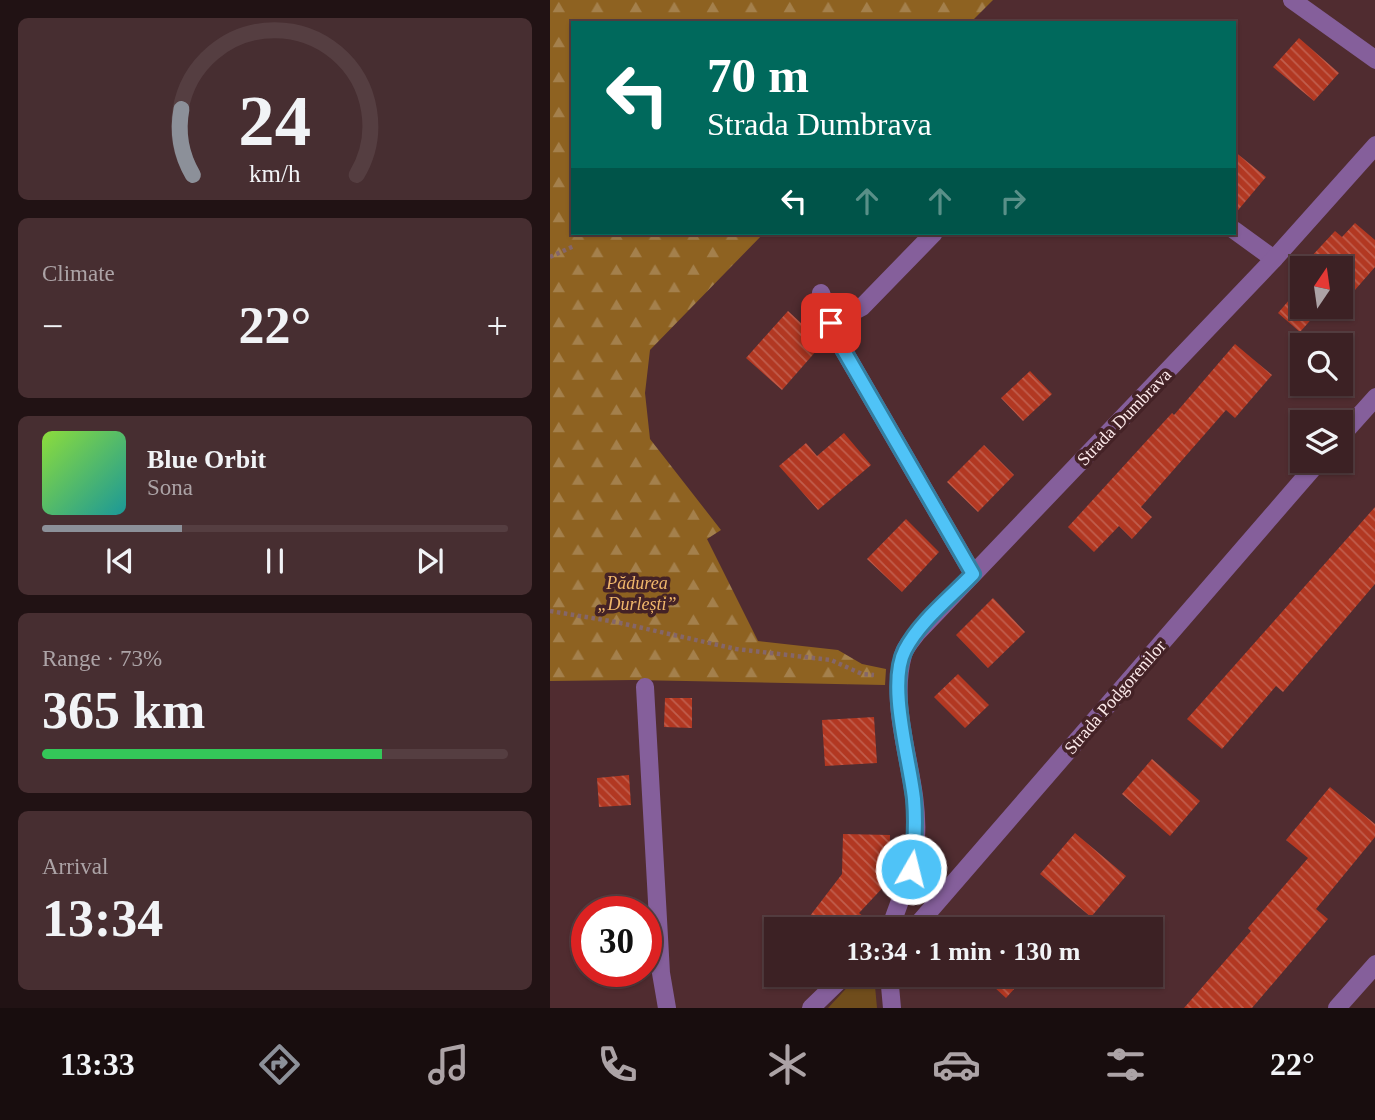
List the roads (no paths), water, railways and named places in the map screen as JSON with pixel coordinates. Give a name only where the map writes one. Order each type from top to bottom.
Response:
[{"type":"street","points":[[1292,0],[1375,60]]},
{"type":"street","name":"Strada Dumbrava","points":[[894,917],[911,869],[916,836],[914,797],[901,721],[899,677],[904,653],[917,632],[1274,259],[1375,145]]},
{"type":"street","points":[[1236,231],[1274,259]]},
{"type":"street","points":[[831,323],[862,307],[932,235]]},
{"type":"street","points":[[821,293],[831,323],[850,360],[973,574]]},
{"type":"street","points":[[1353,422],[1375,397]]},
{"type":"street","name":"Strada Podgorenilor","points":[[924,917],[1309,473]]},
{"type":"street","points":[[645,687],[661,973],[667,1008]]},
{"type":"street","points":[[1337,1008],[1375,964]]},
{"type":"street","points":[[811,1008],[833,987]]},
{"type":"street","points":[[890,987],[892,1008]]},
{"type":"park label","name":"Pădurea „Durlești”","points":[[637,593]]}]
